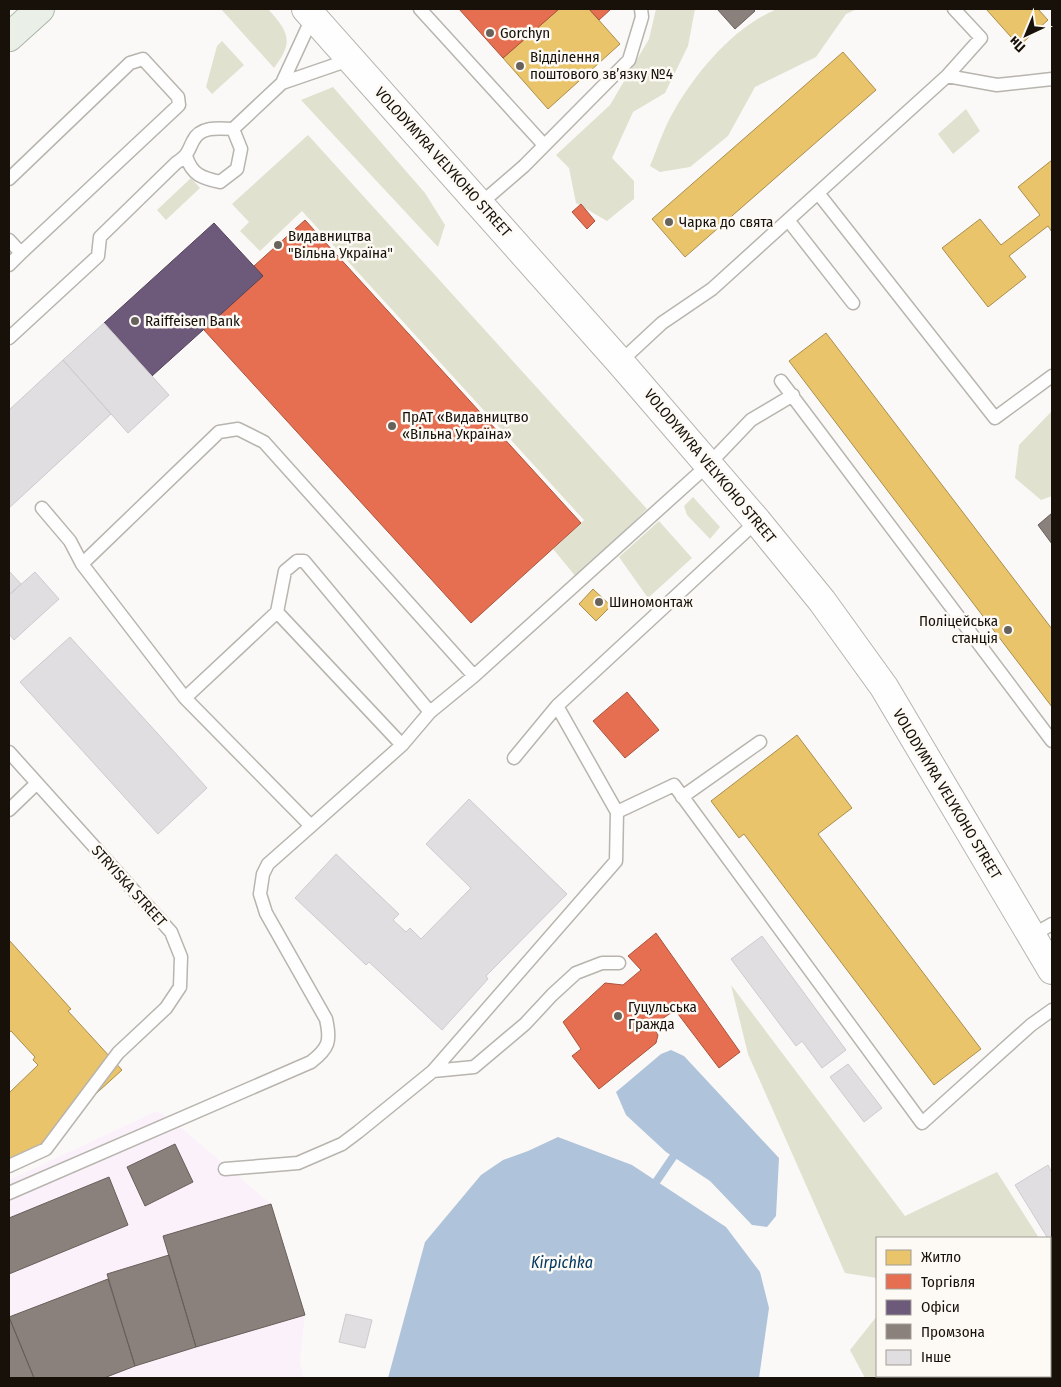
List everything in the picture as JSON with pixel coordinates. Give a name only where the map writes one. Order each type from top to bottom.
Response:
[{"type":"main road","points":[[9,37],[40,9]]},
{"type":"main road","name":"VOLODYMYRA VELYKOHO STREET","points":[[310,12],[709,464],[758,521],[822,601],[884,687],[1042,930],[1052,970]]},
{"type":"lane","points":[[420,9],[544,145]]},
{"type":"lane","points":[[480,204],[544,145],[628,60],[642,17],[641,9]]},
{"type":"lane","points":[[620,362],[662,323],[712,289],[947,76],[980,38],[954,9]]},
{"type":"lane","points":[[282,83],[310,12]]},
{"type":"lane","points":[[9,179],[130,63],[143,59],[178,98],[179,105],[9,264]]},
{"type":"lane","points":[[9,338],[98,256],[100,237],[186,156],[194,138],[213,127],[233,129],[282,83],[352,59]]},
{"type":"lane","points":[[947,76],[997,84],[1052,81]]},
{"type":"lane","points":[[186,156],[192,170],[201,177],[220,182],[237,169],[241,149],[233,129]]},
{"type":"lane","points":[[818,192],[995,418],[1052,376]]},
{"type":"lane","points":[[788,220],[853,303]]},
{"type":"lane","points":[[9,240],[21,253]]},
{"type":"lane","points":[[781,381],[1052,741]]},
{"type":"lane","points":[[9,1193],[312,1062],[324,1052],[330,1036],[326,1019],[266,913],[260,894],[263,874],[268,864],[402,745],[430,712],[474,676],[709,464],[751,420],[793,395]]},
{"type":"lane","points":[[82,564],[219,432],[238,429],[264,442],[474,676]]},
{"type":"lane","points":[[42,508],[70,541],[82,564],[185,698],[311,826]]},
{"type":"lane","points":[[514,758],[557,706],[619,656],[758,521]]},
{"type":"lane","points":[[185,698],[277,612],[285,571],[297,561],[304,561],[430,712]]},
{"type":"lane","points":[[277,612],[402,745]]},
{"type":"lane","points":[[225,1169],[298,1163],[342,1144],[433,1071],[616,861],[616,812],[557,706]]},
{"type":"lane","points":[[682,797],[760,742]]},
{"type":"lane","name":"STRYISKA STREET","points":[[9,752],[171,932],[181,957],[180,987],[166,1008],[118,1053],[46,1149],[9,1166]]},
{"type":"lane","points":[[9,810],[37,783]]},
{"type":"lane","points":[[616,812],[674,785],[922,1123],[1031,1025],[1052,1010]]},
{"type":"lane","points":[[433,1071],[474,1067],[525,1024],[552,995],[576,974],[602,963],[619,963]]},
{"type":"shaded area","points":[[157,1111],[173,1121],[271,1204],[305,1315],[300,1360],[303,1378],[9,1378],[9,1180]]},
{"type":"green space","points":[[221,9],[268,9],[281,24],[286,37],[284,51],[274,68]]},
{"type":"green space","points":[[656,9],[695,9],[688,46],[665,93],[633,112],[612,158],[634,181],[634,199],[607,221],[576,203],[569,168],[556,155],[610,105],[649,39]]},
{"type":"green space","points":[[777,9],[857,9],[846,14],[816,57],[755,87],[728,136],[690,167],[660,172],[650,166],[671,116],[684,94],[706,65],[732,38],[761,17]]},
{"type":"green space","points":[[222,41],[244,65],[212,94],[206,87],[217,46]]},
{"type":"green space","points":[[333,87],[425,193],[445,225],[438,247],[301,100]]},
{"type":"green space","points":[[966,109],[980,131],[953,154],[938,134]]},
{"type":"green space","points":[[308,135],[647,509],[577,578],[553,549],[584,520],[302,211],[260,251],[240,231],[249,222],[232,204]]},
{"type":"green space","points":[[191,178],[200,188],[166,220],[157,210]]},
{"type":"green space","points":[[1052,411],[1052,496],[1041,500],[1015,478],[1019,445]]},
{"type":"green space","points":[[693,497],[720,527],[710,539],[687,515],[684,506]]},
{"type":"green space","points":[[659,521],[692,558],[648,598],[619,557]]},
{"type":"green space","points":[[731,985],[905,1216],[997,1172],[1038,1237],[876,1237],[876,1278],[845,1273],[748,1054]]},
{"type":"green space","points":[[876,1317],[876,1377],[946,1377],[865,1378],[850,1350]]},
{"type":"water","points":[[671,1050],[684,1056],[779,1158],[776,1216],[767,1227],[752,1225],[710,1181],[666,1152],[626,1115],[616,1092],[661,1054]]},
{"type":"water","name":"Kirpichka","points":[[558,1137],[632,1165],[726,1227],[760,1272],[769,1308],[759,1378],[388,1378],[425,1242],[481,1175],[503,1160]]},
{"type":"building: Житло","points":[[559,9],[589,9],[620,44],[548,109],[503,58]]},
{"type":"building: Житло","points":[[986,9],[1038,9],[1048,20],[1019,46]]},
{"type":"building: Житло","points":[[843,52],[876,90],[685,257],[652,219]]},
{"type":"building: Житло","points":[[1052,160],[1052,232],[1048,226],[1009,256],[1026,277],[988,307],[942,248],[980,219],[1001,245],[1040,215],[1018,187]]},
{"type":"building: Житло","points":[[826,333],[1052,629],[1052,707],[789,361]]},
{"type":"building: Житло","points":[[593,589],[611,606],[596,621],[579,604]]},
{"type":"building: Житло","points":[[797,735],[852,808],[818,834],[981,1049],[934,1085],[744,834],[739,838],[711,801]]},
{"type":"building: Житло","points":[[9,940],[71,1009],[68,1011],[122,1070],[32,1152],[9,1161],[9,1093],[38,1065],[33,1060],[35,1057],[11,1031],[9,1032]]},
{"type":"building: Торгівля","points":[[459,9],[559,9],[503,58]]},
{"type":"building: Торгівля","points":[[589,9],[611,9],[599,20]]},
{"type":"building: Торгівля","points":[[581,204],[595,221],[587,229],[572,212]]},
{"type":"building: Торгівля","name":"ПрАТ «Видавництво «Вільна Україна»","points":[[305,220],[581,523],[471,623],[204,330],[263,276],[254,266]]},
{"type":"building: Торгівля","points":[[627,692],[659,730],[625,758],[593,721]]},
{"type":"building: Торгівля","name":"Гуцульська Гражда","points":[[656,933],[740,1052],[719,1068],[675,1010],[652,1026],[658,1035],[656,1043],[599,1089],[572,1056],[581,1049],[563,1022],[605,983],[623,985],[641,970],[628,956]]},
{"type":"building: Офіси","points":[[214,223],[263,276],[152,376],[104,323]]},
{"type":"building: Промзона","points":[[717,9],[753,9],[755,11],[735,29]]},
{"type":"building: Промзона","points":[[1052,513],[1052,544],[1038,525]]},
{"type":"building: Промзона","points":[[175,1144],[193,1182],[145,1206],[127,1167]]},
{"type":"building: Промзона","points":[[109,1177],[128,1225],[9,1274],[9,1218]]},
{"type":"building: Промзона","points":[[271,1204],[305,1315],[196,1347],[163,1236]]},
{"type":"building: Промзона","points":[[169,1255],[196,1347],[135,1366],[107,1274]]},
{"type":"building: Промзона","points":[[108,1279],[135,1366],[104,1378],[34,1378],[9,1317]]},
{"type":"building: Промзона","points":[[9,1317],[34,1378],[9,1378]]},
{"type":"building: Інше","points":[[104,323],[169,395],[128,433],[63,360]]},
{"type":"building: Інше","points":[[63,360],[111,414],[9,508],[9,410]]},
{"type":"building: Інше","points":[[9,571],[21,584],[9,595]]},
{"type":"building: Інше","points":[[35,572],[59,599],[14,640],[9,634],[9,595]]},
{"type":"building: Інше","points":[[70,637],[207,788],[158,834],[20,682]]},
{"type":"building: Інше","points":[[469,799],[567,894],[486,976],[488,979],[442,1030],[369,962],[366,965],[295,898],[336,854],[399,914],[393,920],[406,932],[410,928],[421,939],[471,888],[426,844]]},
{"type":"building: Інше","points":[[762,936],[846,1050],[822,1068],[802,1041],[796,1046],[731,959]]},
{"type":"building: Інше","points":[[848,1064],[882,1108],[864,1122],[830,1077]]},
{"type":"building: Інше","points":[[1048,1165],[1052,1173],[1052,1245],[1051,1237],[1047,1237],[1015,1185]]},
{"type":"building: Інше","points":[[346,1314],[372,1320],[365,1348],[339,1342]]},
{"type":"waterway","points":[[656,1182],[673,1157]]},
{"type":"place","name":"Gorchyn","points":[[490,33]]},
{"type":"place","name":"Відділення поштового зв’язку №4","points":[[520,66]]},
{"type":"place","name":"Чарка до свята","points":[[669,222]]},
{"type":"place","name":"Видавництва \"Вільна Україна\"","points":[[278,245]]},
{"type":"place","name":"Raiffeisen Bank","points":[[135,321]]},
{"type":"place","name":"ПрАТ «Видавництво «Вільна Україна»","points":[[392,426]]},
{"type":"place","name":"Шиномонтаж","points":[[599,602]]},
{"type":"place","name":"Поліцейська станція","points":[[1008,630]]},
{"type":"place","name":"Гуцульська Гражда","points":[[618,1016]]}]
